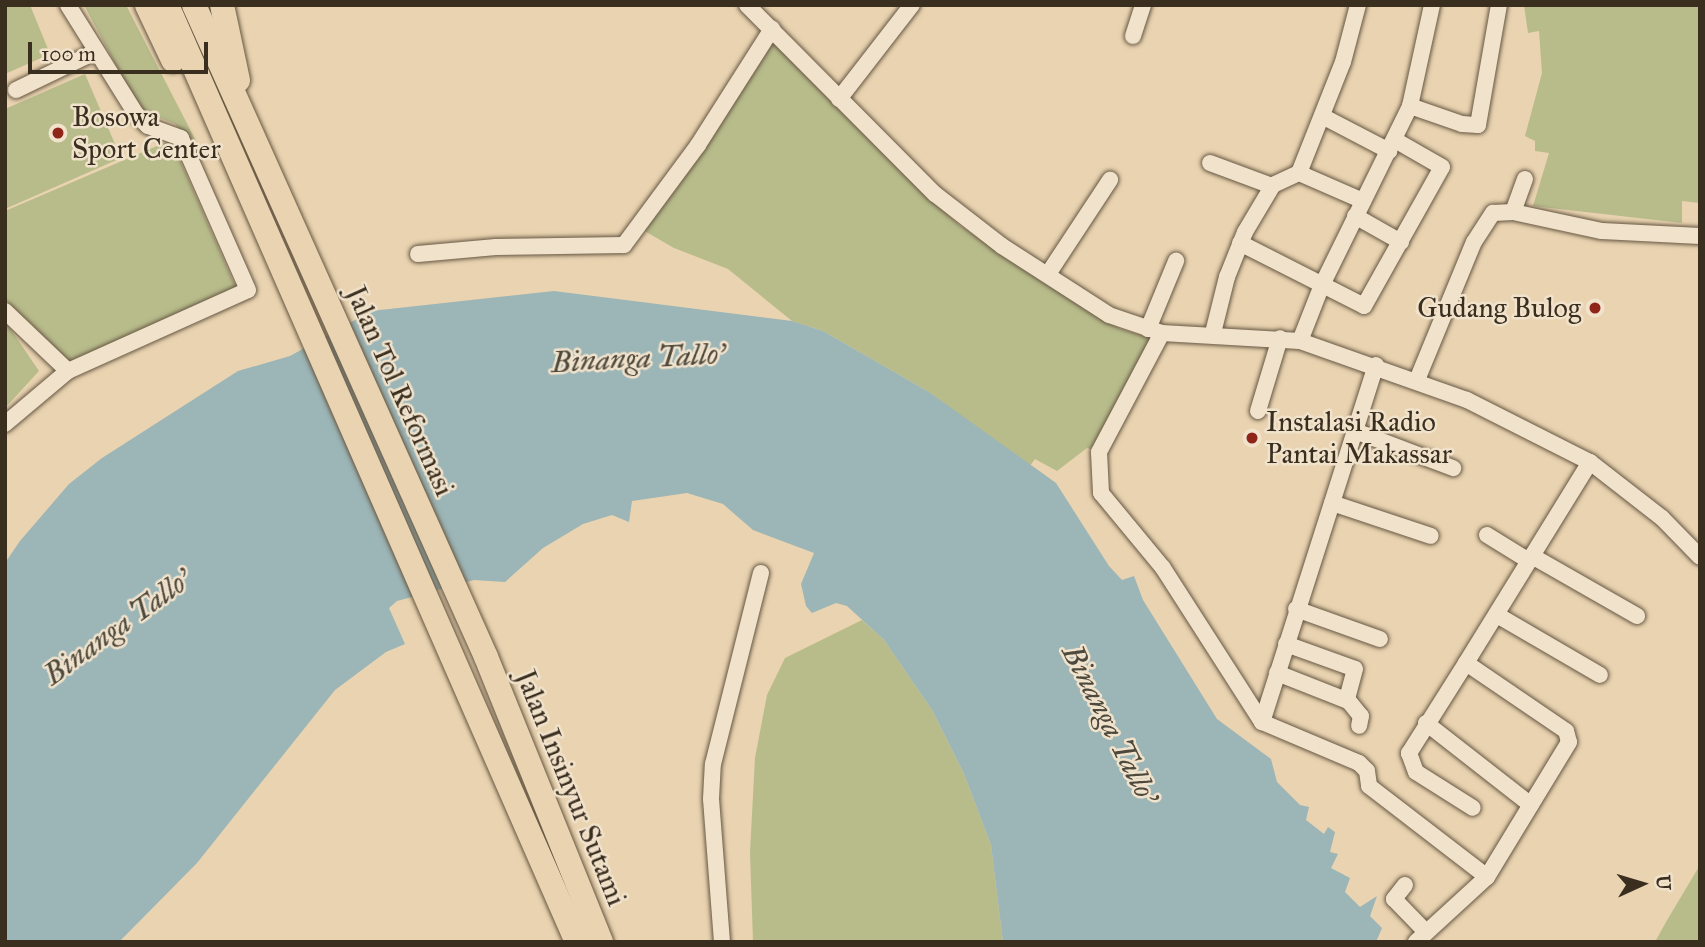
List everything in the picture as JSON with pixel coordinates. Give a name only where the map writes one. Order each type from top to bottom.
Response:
[{"type":"highway","points":[[147,5],[221,155],[252,205]]},
{"type":"highway","points":[[167,5],[252,205]]},
{"type":"highway","points":[[194,5],[260,148]]},
{"type":"highway","points":[[222,5],[237,77],[260,148]]},
{"type":"highway","name":"Jalan Tol Reformasi","points":[[260,148],[486,657]]},
{"type":"highway","name":"Jalan Insinyur Sutami","points":[[252,205],[577,942]]},
{"type":"highway","name":"Jalan Insinyur Sutami","points":[[486,657],[601,942]]},
{"type":"street","points":[[5,424],[68,371],[248,290],[181,138],[142,121],[94,52],[68,5]]},
{"type":"street","points":[[747,5],[935,194],[1002,246],[1109,315],[1155,331],[1300,341],[1417,380],[1516,421],[1590,462],[1662,518],[1700,557]]},
{"type":"street","points":[[839,99],[912,5]]},
{"type":"street","points":[[1133,36],[1143,5]]},
{"type":"street","points":[[1213,333],[1240,243],[1272,186],[1299,173],[1346,55],[1358,5]]},
{"type":"street","points":[[1300,341],[1322,285],[1410,106],[1432,5]]},
{"type":"street","points":[[1410,106],[1462,124],[1478,125],[1499,5]]},
{"type":"street","points":[[418,254],[496,247],[624,245],[698,145],[772,29]]},
{"type":"street","points":[[16,90],[94,52]]},
{"type":"street","points":[[1240,243],[1364,306],[1442,166],[1322,116]]},
{"type":"street","points":[[1210,163],[1272,186]]},
{"type":"street","points":[[1299,173],[1359,208],[1401,242]]},
{"type":"street","points":[[1513,212],[1525,179]]},
{"type":"street","points":[[1048,274],[1110,180]]},
{"type":"street","points":[[1417,380],[1485,220],[1496,211],[1513,212],[1602,231],[1700,236]]},
{"type":"street","points":[[1176,261],[1155,331],[1098,455],[1101,496],[1163,568],[1262,722],[1359,763],[1367,771],[1369,786],[1487,877]]},
{"type":"street","points":[[5,311],[68,371]]},
{"type":"street","points":[[1258,411],[1280,338]]},
{"type":"street","points":[[1262,722],[1376,365]]},
{"type":"street","points":[[1355,431],[1453,468]]},
{"type":"street","points":[[1473,808],[1412,767],[1410,747],[1497,615],[1590,462]]},
{"type":"street","points":[[1332,503],[1431,536]]},
{"type":"street","points":[[1487,535],[1637,616]]},
{"type":"street","points":[[722,942],[717,834],[711,799],[713,764],[761,573]]},
{"type":"street","points":[[1296,609],[1380,639]]},
{"type":"street","points":[[1497,615],[1600,675]]},
{"type":"street","points":[[1286,644],[1354,669],[1348,701]]},
{"type":"street","points":[[1405,885],[1394,899],[1421,937],[1487,877],[1568,744],[1567,733],[1466,663]]},
{"type":"street","points":[[1277,673],[1348,701],[1362,716],[1359,726]]},
{"type":"street","points":[[1426,723],[1531,805]]},
{"type":"green space","points":[[5,5],[30,5],[50,54],[5,74]]},
{"type":"green space","points":[[84,5],[126,5],[196,141],[190,144],[175,124],[140,110]]},
{"type":"green space","points":[[1524,5],[1700,5],[1700,203],[1682,201],[1682,223],[1533,206],[1549,153],[1535,151],[1535,141],[1525,136],[1542,73],[1539,31],[1528,33]]},
{"type":"green space","points":[[762,36],[772,39],[900,171],[960,226],[1120,329],[1154,339],[1093,450],[1087,448],[1057,471],[1035,459],[1029,467],[929,392],[823,331],[792,321],[728,269],[674,248],[636,226]]},
{"type":"green space","name":"Bosowa Sport Center","points":[[85,74],[121,158],[5,209],[5,109]]},
{"type":"green space","points":[[171,140],[236,288],[69,363],[5,299],[5,211]]},
{"type":"green space","points":[[5,321],[39,371],[5,408]]},
{"type":"green space","points":[[862,620],[884,640],[932,710],[964,774],[991,845],[1003,942],[753,942],[750,852],[755,758],[767,695],[785,658]]},
{"type":"green space","points":[[1700,865],[1700,942],[1655,942],[1666,922]]},
{"type":"water","name":"Binanga Tallo'","points":[[554,291],[792,321],[823,331],[929,392],[1056,483],[1109,566],[1122,580],[1134,576],[1143,600],[1217,719],[1271,759],[1277,782],[1300,805],[1309,807],[1306,820],[1324,834],[1328,827],[1335,832],[1330,852],[1338,854],[1331,868],[1350,878],[1345,892],[1360,907],[1377,896],[1370,916],[1382,928],[1376,942],[1003,942],[991,845],[964,774],[932,710],[884,640],[847,606],[836,603],[812,613],[806,606],[801,584],[814,553],[753,530],[723,504],[687,493],[632,501],[629,522],[612,515],[583,524],[543,548],[505,582],[474,580],[397,601],[389,608],[405,644],[386,652],[335,690],[197,863],[119,942],[5,942],[5,563],[20,541],[69,484],[102,458],[238,371],[290,356],[371,311]]},
{"type":"place","name":"Bosowa Sport Center","points":[[58,133]]},
{"type":"place","name":"Gudang Bulog","points":[[1595,308]]},
{"type":"place","name":"Instalasi Radio Pantai Makassar","points":[[1252,438]]}]
